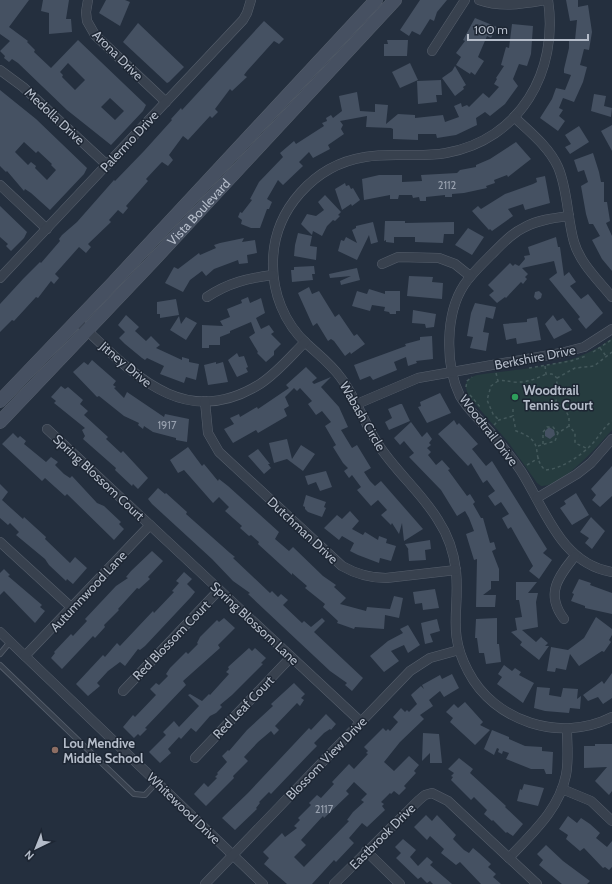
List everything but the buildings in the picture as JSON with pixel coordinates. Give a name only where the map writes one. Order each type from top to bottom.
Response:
[{"type":"main road","name":"Vista Boulevard","points":[[0,401],[77,321],[376,0]]},
{"type":"main road","name":"Vista Boulevard","points":[[0,422],[87,331],[393,2]]},
{"type":"street","name":"Arona Drive","points":[[88,0],[86,12],[87,21],[95,35],[166,102]]},
{"type":"street","name":"Palermo Drive","points":[[0,278],[243,20],[251,0]]},
{"type":"street","points":[[432,51],[465,0]]},
{"type":"street","points":[[479,0],[490,4],[508,6],[547,0]]},
{"type":"street","name":"Wabash Circle","points":[[547,0],[551,30],[546,63],[533,93],[514,117],[491,136],[462,149],[431,155],[366,156],[336,165],[322,173],[300,192],[284,216],[274,245],[273,275],[280,304],[287,320],[304,342],[330,364],[341,377],[357,404],[366,424],[386,456],[438,520],[451,549],[456,570],[457,590],[454,620],[459,650],[464,664],[478,686],[499,708],[523,721],[538,726],[567,729],[594,724],[612,717]]},
{"type":"street","name":"Medolla Drive","points":[[0,70],[23,87],[107,165]]},
{"type":"street","points":[[514,117],[545,147],[555,162],[562,179],[574,243],[578,253],[612,297]]},
{"type":"street","points":[[0,185],[47,229]]},
{"type":"street","name":"Woodtrail Drive","points":[[569,216],[538,221],[516,232],[470,276],[457,298],[454,310],[449,340],[452,373],[460,396],[510,456],[563,542],[575,556],[594,568],[612,572]]},
{"type":"street","points":[[382,264],[398,258],[439,258],[454,264],[470,276]]},
{"type":"street","points":[[207,297],[230,283],[244,279],[273,275]]},
{"type":"street","name":"Jitney Drive","points":[[77,321],[130,371],[151,386],[175,397],[205,401],[234,396],[261,383],[304,342]]},
{"type":"street","name":"Berkshire Drive","points":[[357,404],[418,378],[578,349],[597,340],[612,329]]},
{"type":"street","name":"Dutchman Drive","points":[[205,401],[208,432],[219,452],[342,566],[363,576],[375,578],[456,570]]},
{"type":"street","name":"Spring Blossom Court","points":[[48,429],[150,525]]},
{"type":"street","points":[[537,498],[577,474],[591,463],[612,439]]},
{"type":"street","name":"Spring Blossom Lane","points":[[150,525],[361,722]]},
{"type":"street","name":"Autumnwood Lane","points":[[25,656],[150,525]]},
{"type":"street","points":[[0,542],[72,608]]},
{"type":"street","points":[[564,619],[556,605],[555,586],[562,572],[575,556]]},
{"type":"street","name":"Red Blossom Court","points":[[123,690],[219,590]]},
{"type":"street","name":"Whitewood Drive","points":[[0,632],[263,884]]},
{"type":"street","name":"Blossom View Drive","points":[[204,884],[410,671],[430,658],[459,650]]},
{"type":"street","name":"Red Leaf Court","points":[[194,758],[291,657]]},
{"type":"street","points":[[537,884],[509,858],[549,814],[562,789],[568,759],[567,729]]},
{"type":"street","points":[[562,789],[591,802],[612,821]]},
{"type":"street","name":"Eastbrook Drive","points":[[334,884],[419,800],[425,795],[432,793],[448,801],[509,858]]},
{"type":"street","points":[[366,851],[400,884]]},
{"type":"lane","points":[[0,654],[10,642]]},
{"type":"lane","points":[[0,665],[134,794],[145,795],[157,782]]},
{"type":"path","points":[[523,369],[545,366],[585,357],[612,340]]},
{"type":"path","points":[[600,348],[606,356]]},
{"type":"path","points":[[557,378],[575,368],[594,366],[612,352]]},
{"type":"path","points":[[545,366],[546,374]]},
{"type":"path","points":[[490,374],[503,372]]},
{"type":"path","points":[[496,373],[498,381]]},
{"type":"path","points":[[499,420],[493,414],[487,400],[491,386],[498,381],[505,380],[523,382],[533,380],[546,374],[552,374],[557,378]]},
{"type":"path","points":[[478,376],[471,377],[467,381],[466,387],[485,413]]},
{"type":"path","points":[[557,378],[556,403],[566,411],[570,417],[569,426],[575,433],[575,443],[586,448]]},
{"type":"path","points":[[512,409],[516,432],[532,439],[537,446],[540,465],[545,470],[552,470],[577,457],[586,448],[593,444],[606,426],[612,421]]},
{"type":"path","points":[[499,430],[494,425],[499,420],[513,416]]},
{"type":"path","points":[[537,446],[554,440],[558,433],[569,426]]},
{"type":"path","points":[[543,445],[543,432],[547,427],[553,427],[558,433]]},
{"type":"path","points":[[577,457],[580,462]]},
{"type":"path","points":[[527,465],[539,458]]},
{"type":"path","points":[[524,460],[530,471]]},
{"type":"green space","points":[[612,338],[612,430],[589,455],[569,473],[549,485],[541,486],[537,483],[508,442],[470,398],[466,387],[467,381],[477,375],[530,368],[565,361],[597,348]]},
{"type":"place","name":"Woodtrail Tennis Court","points":[[515,397]]},
{"type":"place","name":"Lou Mendive Middle School","points":[[55,750]]}]
